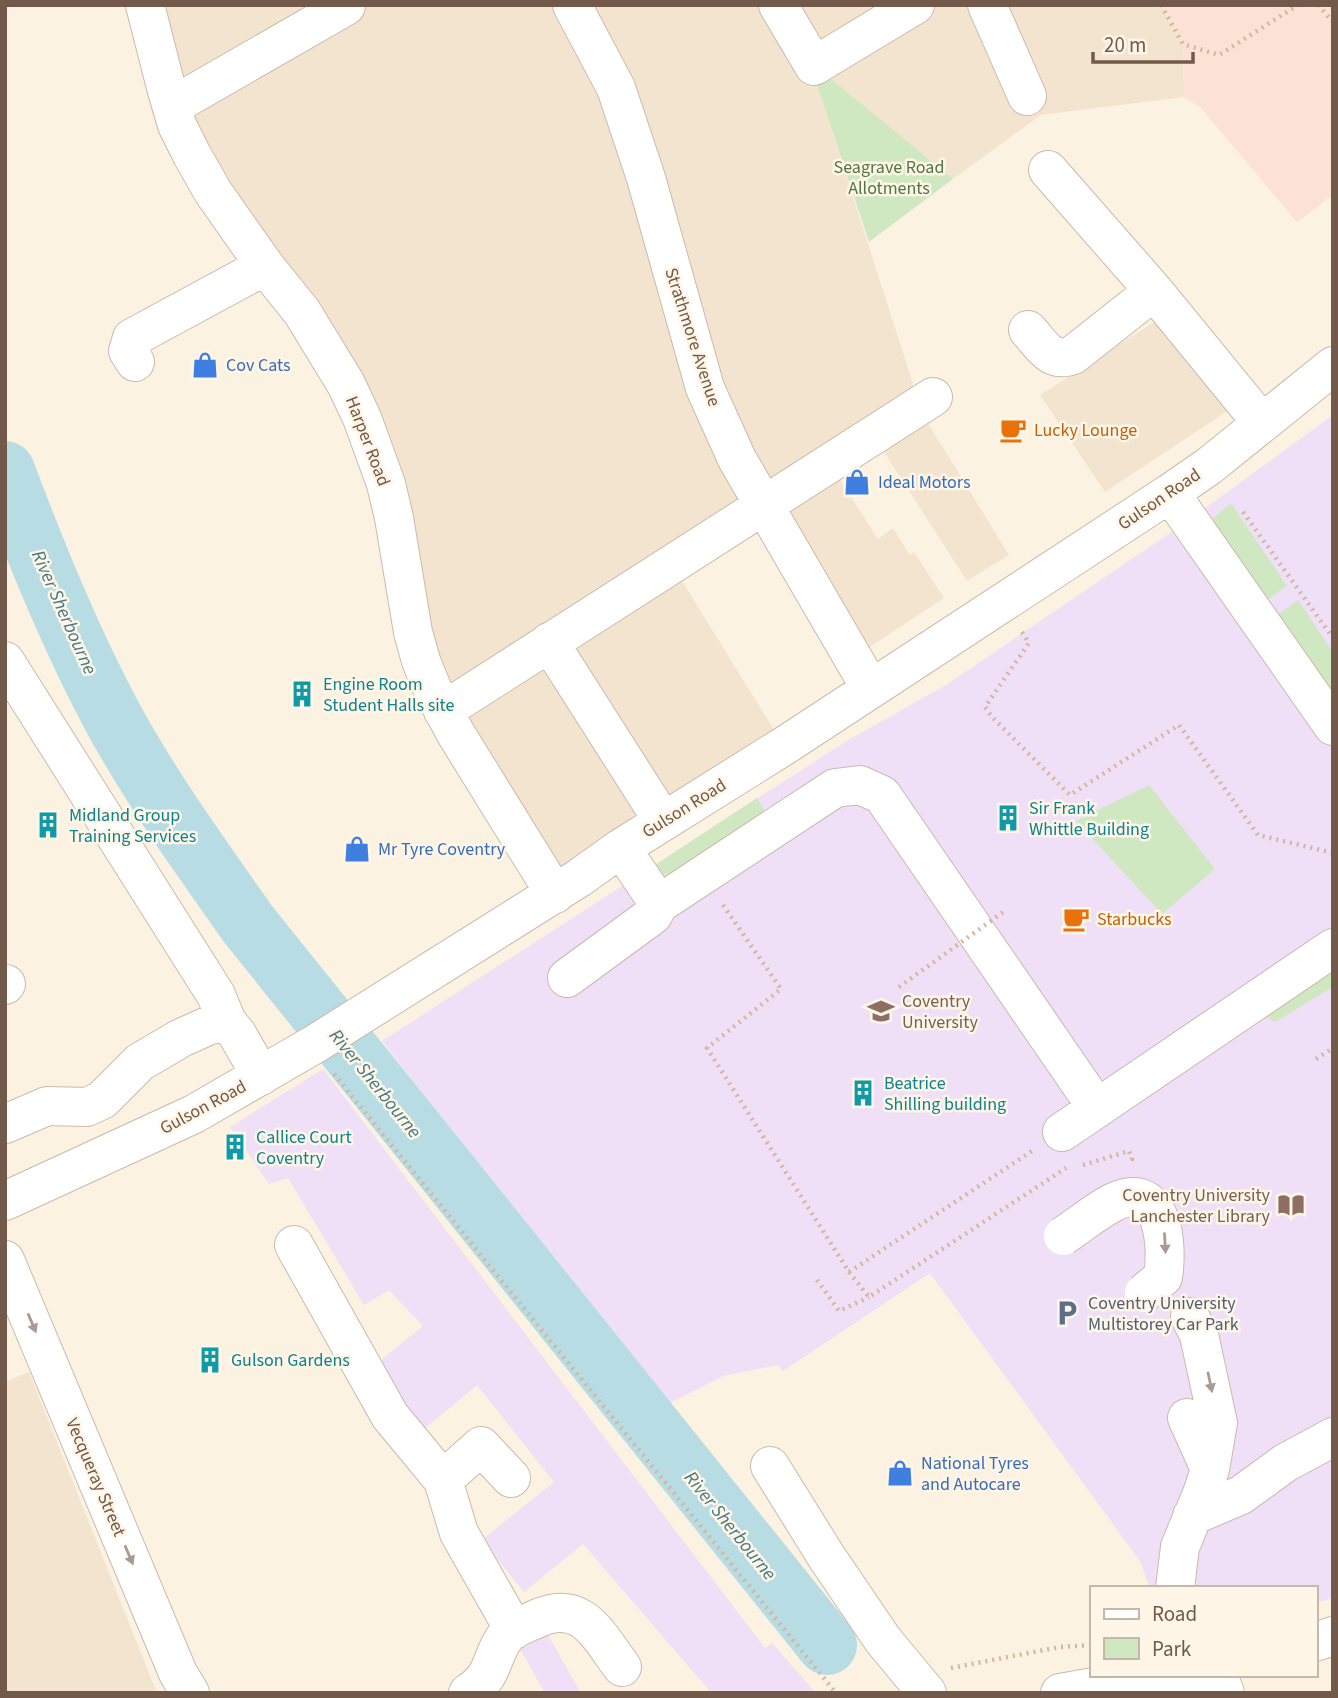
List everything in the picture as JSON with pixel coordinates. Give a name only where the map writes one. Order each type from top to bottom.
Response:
[{"type":"street","name":"Harper Road","points":[[145,5],[172,106],[192,155],[213,192],[265,266],[302,312],[346,384],[362,418],[386,484],[413,632],[421,661],[443,711],[555,894]]},
{"type":"street","name":"Strathmore Avenue","points":[[572,5],[616,88],[646,178],[705,388],[737,459],[871,689]]},
{"type":"street","points":[[778,5],[814,66],[915,5]]},
{"type":"street","points":[[172,106],[346,6]]},
{"type":"street","points":[[988,6],[1027,96]]},
{"type":"street","points":[[1048,170],[1154,291],[1262,423]]},
{"type":"street","points":[[135,362],[128,351],[132,338],[265,266]]},
{"type":"street","points":[[1028,330],[1053,357],[1063,359],[1073,355],[1154,291]]},
{"type":"street","name":"Gulson Road","points":[[5,1201],[194,1114],[313,1046],[555,894],[621,848],[871,689],[1170,493],[1209,466],[1333,366]]},
{"type":"street","points":[[443,711],[933,397]]},
{"type":"street","points":[[1170,493],[1333,726]]},
{"type":"street","points":[[549,642],[663,821]]},
{"type":"street","points":[[5,662],[216,995],[228,1022],[261,1076]]},
{"type":"street","points":[[568,978],[635,930],[653,915],[659,904],[835,788],[860,785],[882,795],[1097,1108]]},
{"type":"street","points":[[621,848],[659,904]]},
{"type":"street","points":[[1065,1150],[1097,1108],[1333,948]]},
{"type":"street","points":[[5,1124],[47,1106],[88,1107],[102,1100],[140,1062],[181,1038],[210,1025],[228,1022]]},
{"type":"street","points":[[1063,1236],[1114,1202],[1139,1199],[1150,1205],[1164,1227],[1165,1263],[1163,1277],[1144,1293]]},
{"type":"street","points":[[293,1245],[390,1416],[443,1480],[459,1533],[514,1630]]},
{"type":"street","name":"Vecqueray Street","points":[[5,1259],[178,1673],[190,1693]]},
{"type":"street","points":[[1175,1586],[1180,1547],[1210,1469],[1218,1423],[1199,1335],[1191,1317]]},
{"type":"street","points":[[1187,1418],[1210,1469]]},
{"type":"street","points":[[1192,1516],[1241,1494],[1285,1463],[1333,1437]]},
{"type":"street","points":[[443,1480],[481,1446],[511,1478]]},
{"type":"street","points":[[770,1466],[883,1640],[925,1691]]},
{"type":"street","points":[[468,1693],[481,1684],[490,1672],[501,1644],[514,1630],[545,1615],[571,1612],[588,1622],[622,1667]]},
{"type":"street","points":[[1059,1693],[1133,1680],[1199,1682]]},
{"type":"path","points":[[1161,5],[1183,44],[1219,55],[1298,5]]},
{"type":"path","points":[[1318,5],[1333,22]]},
{"type":"path","points":[[1243,512],[1333,638]]},
{"type":"path","points":[[1287,595],[1297,588]]},
{"type":"path","points":[[1014,662],[985,707],[1070,795],[1179,725],[1258,835],[1333,853]]},
{"type":"path","points":[[718,898],[781,989],[707,1048],[849,1272],[869,1297]]},
{"type":"path","points":[[900,987],[1006,911]]},
{"type":"path","points":[[313,1046],[836,1693]]},
{"type":"path","points":[[1316,1059],[1333,1048]]},
{"type":"path","points":[[817,1280],[839,1311],[869,1297],[1065,1150]]},
{"type":"path","points":[[1088,1176],[1083,1165],[1129,1152],[1132,1159],[1121,1163]]},
{"type":"path","points":[[849,1272],[1008,1167]]},
{"type":"path","points":[[925,1691],[954,1666],[1060,1647],[1090,1645]]},
{"type":"shaded area","points":[[145,5],[1161,5],[1183,44],[1184,97],[1041,115],[953,179],[810,63],[923,415],[1009,555],[967,581],[877,441],[832,467],[878,539],[893,528],[910,555],[914,552],[944,598],[853,658],[767,512],[674,568],[784,746],[555,894],[456,734],[386,484],[213,192]]},
{"type":"shaded area","points":[[1161,5],[1333,5],[1333,195],[1297,222],[1200,107],[1184,97],[1183,44]]},
{"type":"shaded area","points":[[1168,313],[1232,408],[1105,492],[1040,395]]},
{"type":"shaded area","name":"Coventry University","points":[[1333,415],[1333,1598],[1317,1602],[1317,1586],[1149,1586],[1140,1561],[930,1273],[783,1371],[778,1365],[723,1376],[664,1406],[382,1041],[845,742],[946,685],[1182,525]]},
{"type":"shaded area","points":[[323,1069],[765,1648],[772,1643],[816,1693],[708,1693],[709,1690],[583,1544],[524,1592],[482,1540],[554,1482],[477,1385],[423,1430],[375,1365],[423,1326],[389,1290],[364,1305],[288,1178],[269,1184],[230,1127]]},
{"type":"shaded area","points":[[29,1372],[157,1693],[5,1693],[5,1382]]},
{"type":"shaded area","points":[[548,1635],[581,1693],[545,1693],[520,1649]]},
{"type":"green space","name":"Seagrave Road Allotments","points":[[809,61],[953,179],[869,242]]},
{"type":"green space","points":[[1231,503],[1287,586],[1261,604],[1211,520]]},
{"type":"green space","points":[[1298,600],[1333,652],[1333,700],[1271,620]]},
{"type":"green space","points":[[1149,785],[1215,869],[1162,914],[1076,821]]},
{"type":"green space","points":[[757,798],[765,811],[671,873],[662,874],[655,865]]},
{"type":"green space","points":[[1333,971],[1333,987],[1275,1022],[1261,1014]]},
{"type":"waterway","name":"River Sherbourne","points":[[5,471],[55,597],[114,720],[178,824],[248,924],[827,1645]]},
{"type":"place","name":"Cov Cats","points":[[205,365]]},
{"type":"place","name":"Lucky Lounge","points":[[1013,430]]},
{"type":"place","name":"Ideal Motors","points":[[857,482]]},
{"type":"place","name":"Engine Room Student Halls site","points":[[302,694]]},
{"type":"place","name":"Sir Frank Whittle Building","points":[[1008,818]]},
{"type":"place","name":"Midland Group Training Services","points":[[48,825]]},
{"type":"place","name":"Mr Tyre Coventry","points":[[357,849]]},
{"type":"place","name":"Starbucks","points":[[1076,919]]},
{"type":"place","name":"Coventry University","points":[[881,1011]]},
{"type":"place","name":"Beatrice Shilling building","points":[[863,1093]]},
{"type":"place","name":"Callice Court Coventry","points":[[235,1147]]},
{"type":"place","name":"Coventry University Lanchester Library","points":[[1291,1205]]},
{"type":"place","name":"Coventry University Multistorey Car Park","points":[[1067,1313]]},
{"type":"place","name":"Gulson Gardens","points":[[210,1360]]},
{"type":"place","name":"National Tyres and Autocare","points":[[900,1473]]}]
